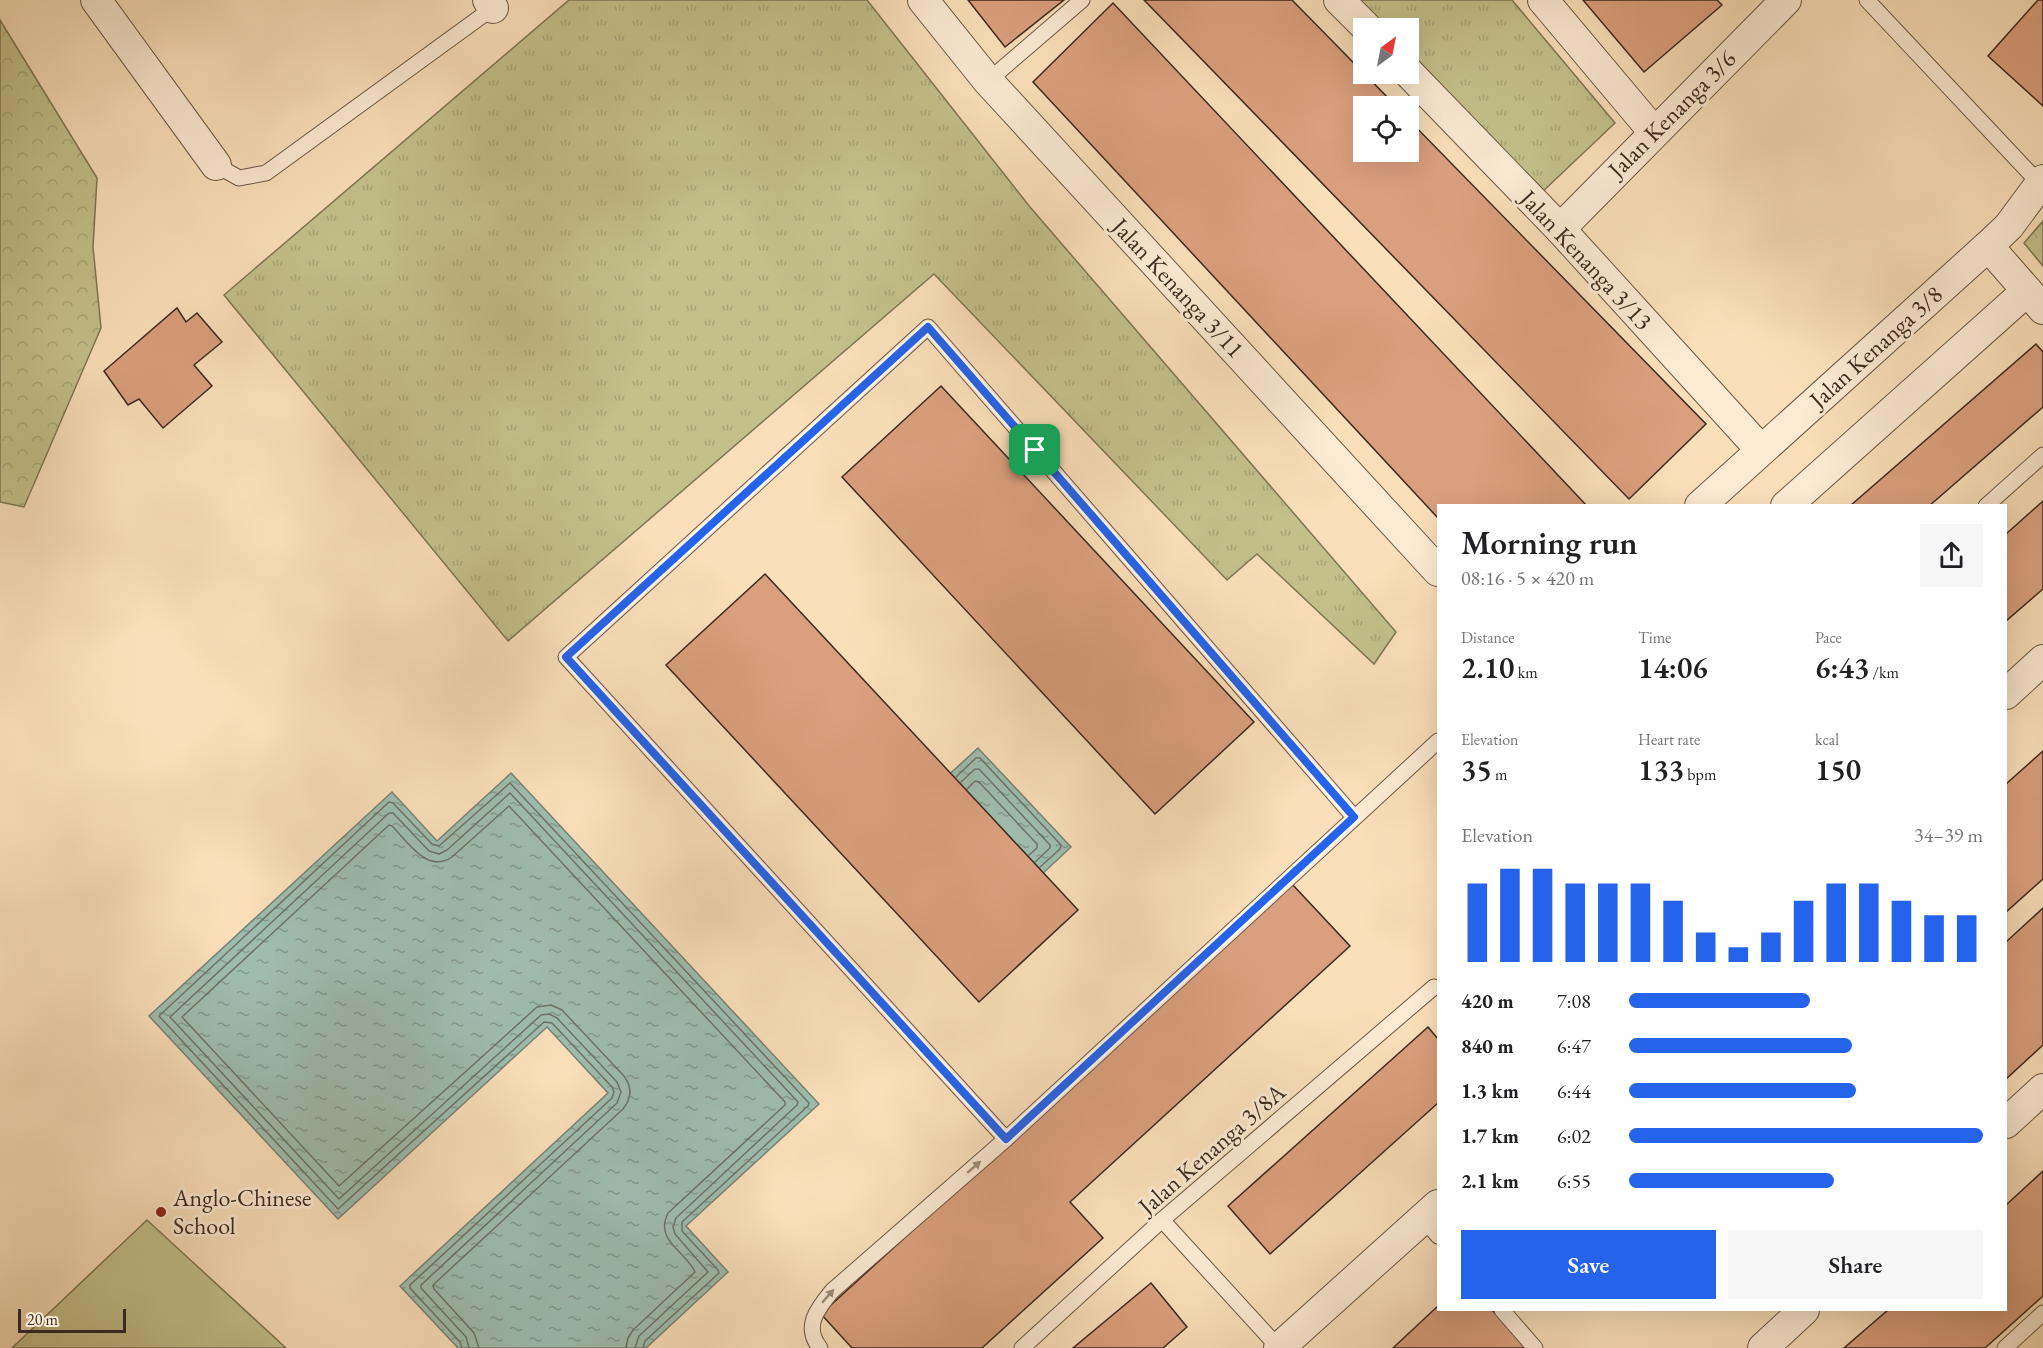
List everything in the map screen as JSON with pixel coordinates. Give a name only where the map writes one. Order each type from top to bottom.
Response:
[{"type":"street","points":[[96,0],[216,165]]},
{"type":"street","name":"Jalan Kenanga 3/11","points":[[923,0],[988,81],[1437,570]]},
{"type":"street","points":[[1339,0],[1357,18]]},
{"type":"street","points":[[1543,0],[1654,132]]},
{"type":"street","name":"Jalan Kenanga 3/6","points":[[1560,229],[1786,0]]},
{"type":"street","name":"Jalan Kenanga 3/13","points":[[1419,83],[1560,229],[1761,450]]},
{"type":"street","name":"Jalan Kenanga 3/8","points":[[1702,504],[1988,246],[2009,226],[2042,182]]},
{"type":"street","points":[[1788,504],[2035,300],[1988,246]]},
{"type":"street","points":[[2007,693],[2043,660]]},
{"type":"street","points":[[2007,1122],[2043,1089]]},
{"type":"street","points":[[1279,1348],[1433,1220]]},
{"type":"street","points":[[1763,1348],[1803,1311]]},
{"type":"lane","points":[[988,81],[1082,0]]},
{"type":"lane","points":[[1867,0],[2042,182]]},
{"type":"lane","points":[[216,165],[239,177],[266,173],[495,3]]},
{"type":"lane","points":[[1006,1139],[566,657],[928,327],[1354,817]]},
{"type":"lane","points":[[1988,504],[2043,455]]},
{"type":"lane","points":[[820,1348],[815,1342],[812,1324],[816,1311],[831,1291],[1006,1139],[1437,742]]},
{"type":"lane","name":"Jalan Kenanga 3/8A","points":[[1022,1348],[1162,1220],[1437,988]]},
{"type":"lane","points":[[1162,1220],[1279,1348]]},
{"type":"lane","points":[[1503,1311],[1535,1348]]},
{"type":"lane","points":[[2005,1348],[2043,1313]]},
{"type":"green space","points":[[569,0],[867,0],[1030,207],[1396,632],[1374,664],[1257,554],[1227,580],[934,274],[508,641],[224,295]]},
{"type":"green space","points":[[1353,0],[1512,0],[1615,123],[1539,195],[1419,69],[1419,18],[1370,18]]},
{"type":"green space","points":[[0,20],[97,178],[93,247],[101,328],[24,507],[0,502]]},
{"type":"green space","points":[[2043,221],[2043,266],[2024,243]]},
{"type":"green space","points":[[147,1220],[286,1348],[12,1348]]},
{"type":"water","points":[[978,748],[1071,847],[1023,892],[930,792]]},
{"type":"water","points":[[511,773],[819,1104],[686,1226],[728,1272],[646,1348],[458,1348],[400,1286],[608,1093],[547,1027],[338,1219],[149,1016],[392,792],[437,841]]},
{"type":"building","points":[[968,0],[1064,0],[1005,47]]},
{"type":"building","points":[[1144,0],[1292,0],[1353,62],[1353,84],[1374,84],[1386,96],[1353,96],[1353,162],[1419,162],[1419,130],[1706,424],[1629,499]]},
{"type":"building","points":[[1583,0],[1717,0],[1722,5],[1644,72]]},
{"type":"building","points":[[2038,0],[2043,0],[2043,106],[1988,56]]},
{"type":"building","points":[[1113,3],[1585,504],[1437,504],[1437,517],[1033,82]]},
{"type":"building","points":[[177,308],[186,322],[197,313],[222,342],[194,365],[212,386],[163,428],[139,399],[128,405],[104,371]]},
{"type":"building","points":[[2036,344],[2043,352],[2043,407],[1931,504],[1852,504]]},
{"type":"building","points":[[941,386],[1254,722],[1155,814],[842,477]]},
{"type":"building","points":[[2043,501],[2043,589],[2007,620],[2007,533]]},
{"type":"building","points":[[765,574],[1078,910],[979,1002],[666,665]]},
{"type":"building","points":[[2043,751],[2043,879],[2007,911],[2007,783]]},
{"type":"building","points":[[1292,884],[1350,946],[1070,1202],[1103,1238],[982,1348],[852,1348],[821,1314]]},
{"type":"building","points":[[2043,908],[2043,1045],[2007,1078],[2007,941]]},
{"type":"building","points":[[1428,1027],[1437,1038],[1437,1104],[1270,1254],[1228,1206]]},
{"type":"building","points":[[2043,1171],[2043,1296],[1985,1348],[1844,1348],[1887,1311],[2007,1311],[2007,1204]]},
{"type":"building","points":[[1151,1283],[1187,1327],[1163,1348],[1073,1348]]},
{"type":"building","points":[[1437,1307],[1437,1311],[1493,1311],[1528,1348],[1393,1348]]},
{"type":"place","name":"Anglo-Chinese School","points":[[161,1212]]},
{"type":"route","points":[[928,327],[1035,450],[1354,817],[1006,1139],[566,657],[928,327]]}]
